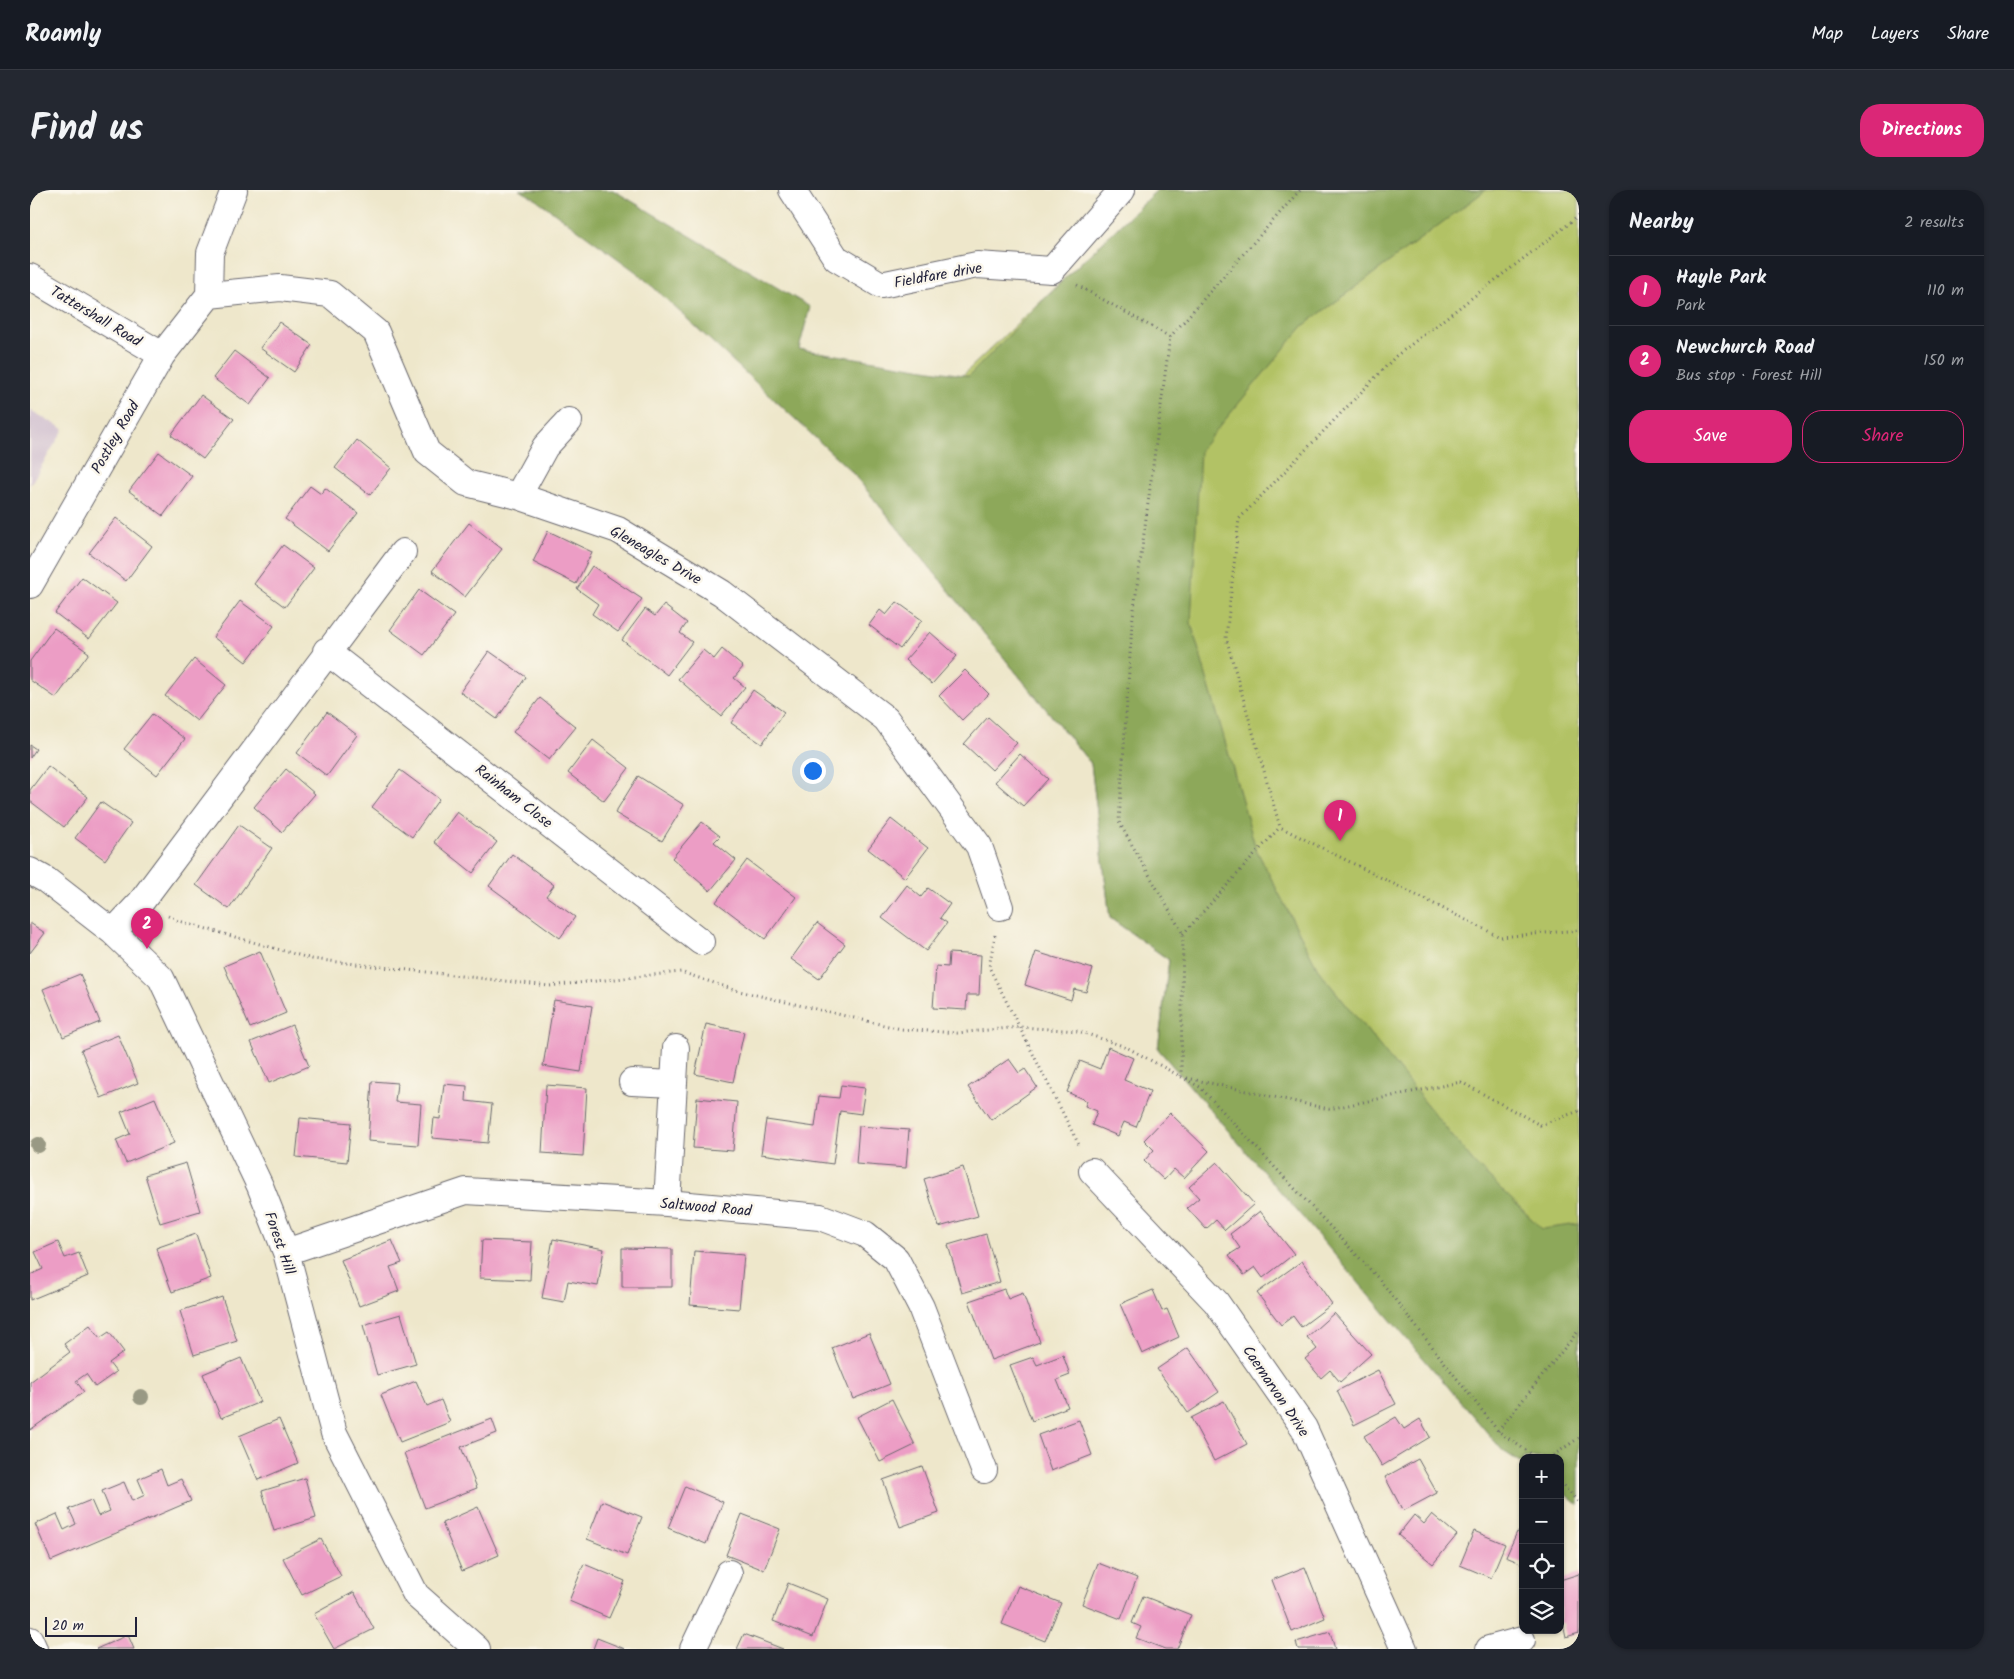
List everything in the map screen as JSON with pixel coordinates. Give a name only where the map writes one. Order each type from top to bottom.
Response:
[{"type":"street","points":[[209,295],[210,253],[234,190]]},
{"type":"street","name":"Fieldfare drive","points":[[792,190],[836,258],[881,285],[977,265],[1052,270]]},
{"type":"street","points":[[1052,270],[1122,190]]},
{"type":"street","name":"Tattershall Road","points":[[30,277],[162,355]]},
{"type":"street","name":"Gleneagles Drive","points":[[209,295],[280,288],[330,294],[376,332],[427,452],[466,483],[518,496],[618,530],[722,593],[886,719],[979,846],[1000,908]]},
{"type":"street","name":"Postley Road","points":[[30,585],[162,355],[209,295]]},
{"type":"street","points":[[518,496],[545,446],[569,421]]},
{"type":"street","points":[[113,932],[141,902],[326,651],[403,552]]},
{"type":"street","name":"Rainham Close","points":[[326,651],[701,942]]},
{"type":"street","name":"Forest Hill","points":[[30,871],[46,880],[113,932],[161,978],[260,1186],[286,1252],[334,1432],[416,1595],[477,1649]]},
{"type":"street","points":[[667,1204],[676,1048]]},
{"type":"street","points":[[632,1082],[674,1084]]},
{"type":"street","name":"Caernarvon Drive","points":[[1092,1171],[1216,1302],[1304,1428],[1404,1649]]},
{"type":"street","name":"Saltwood Road","points":[[286,1252],[466,1191],[667,1204],[820,1217],[865,1234],[896,1259],[921,1308],[984,1470]]},
{"type":"street","points":[[693,1649],[729,1573]]},
{"type":"street","points":[[30,1640],[34,1649]]},
{"type":"street","points":[[1489,1649],[1522,1640]]},
{"type":"path","points":[[1181,1076],[1182,934],[1119,822],[1132,624],[1170,336],[1300,190]]},
{"type":"path","points":[[1579,216],[1396,356],[1239,519],[1226,638],[1280,828],[1500,937],[1579,930]]},
{"type":"path","points":[[1052,270],[1170,336]]},
{"type":"path","points":[[1182,934],[1280,828]]},
{"type":"path","points":[[141,902],[179,921],[312,959],[548,986],[681,972],[735,990],[901,1030],[957,1033],[1020,1027],[1078,1031],[1126,1046],[1200,1086],[1379,1279],[1498,1431],[1531,1454]]},
{"type":"path","points":[[1000,908],[989,967],[1092,1171]]},
{"type":"path","points":[[1181,1076],[1329,1109],[1461,1082],[1540,1125],[1579,1111]]},
{"type":"path","points":[[1498,1431],[1579,1330]]},
{"type":"path","points":[[1555,1454],[1579,1438]]},
{"type":"path","points":[[1564,1486],[1579,1503]]},
{"type":"shaded area","points":[[30,410],[64,429],[30,485]]},
{"type":"green space","points":[[519,190],[613,190],[810,307],[799,349],[969,376],[1065,278],[1157,190],[1486,190],[1303,326],[1200,450],[1191,623],[1256,849],[1319,971],[1474,1163],[1542,1229],[1579,1224],[1579,1506],[1564,1493],[1564,1454],[1519,1454],[1519,1461],[1503,1451],[1158,1049],[1169,960],[1110,918],[1091,764],[851,471],[639,274],[533,197]]},
{"type":"green space","points":[[1157,190],[1579,190],[1579,1406],[1158,1049],[1169,960],[1110,918],[1091,764],[851,471],[965,373]]},
{"type":"building","points":[[279,322],[312,345],[294,372],[260,348]]},
{"type":"building","points":[[234,351],[270,378],[250,405],[213,378]]},
{"type":"building","points":[[201,395],[234,419],[203,459],[171,435]]},
{"type":"building","points":[[357,440],[391,468],[370,495],[335,468]]},
{"type":"building","points":[[159,452],[192,476],[163,516],[129,491]]},
{"type":"building","points":[[310,486],[321,494],[325,488],[358,513],[328,551],[285,519]]},
{"type":"building","points":[[116,518],[152,546],[126,581],[89,553]]},
{"type":"building","points":[[469,523],[502,549],[465,597],[432,571]]},
{"type":"building","points":[[548,531],[592,552],[576,584],[533,562]]},
{"type":"building","points":[[283,545],[314,568],[285,607],[254,584]]},
{"type":"building","points":[[592,566],[642,599],[618,632],[592,614],[598,604],[577,589]]},
{"type":"building","points":[[82,577],[117,603],[89,639],[55,613]]},
{"type":"building","points":[[419,590],[454,615],[424,655],[390,630]]},
{"type":"building","points":[[240,601],[274,626],[246,662],[213,637]]},
{"type":"building","points":[[897,602],[922,620],[900,649],[869,625],[880,610],[886,615]]},
{"type":"building","points":[[664,605],[687,623],[680,633],[692,642],[667,675],[622,640],[645,609],[655,616]]},
{"type":"building","points":[[54,628],[89,653],[56,698],[30,680],[30,661]]},
{"type":"building","points":[[930,632],[957,656],[932,684],[905,660]]},
{"type":"building","points":[[722,649],[743,667],[734,678],[745,687],[721,716],[678,679],[703,650],[714,659]]},
{"type":"building","points":[[489,651],[526,677],[497,719],[460,692]]},
{"type":"building","points":[[194,659],[226,685],[197,721],[165,696]]},
{"type":"building","points":[[965,670],[989,694],[962,720],[939,696]]},
{"type":"building","points":[[753,690],[784,712],[762,744],[731,723]]},
{"type":"building","points":[[540,698],[576,727],[549,760],[513,732]]},
{"type":"building","points":[[327,712],[357,735],[327,776],[297,753]]},
{"type":"building","points":[[152,714],[185,739],[157,775],[124,749]]},
{"type":"building","points":[[988,717],[1017,743],[992,770],[964,744]]},
{"type":"building","points":[[593,740],[629,768],[604,801],[568,773]]},
{"type":"building","points":[[30,745],[36,749],[30,758]]},
{"type":"building","points":[[1020,754],[1048,779],[1023,806],[995,782]]},
{"type":"building","points":[[48,766],[88,797],[64,827],[30,801],[30,790]]},
{"type":"building","points":[[286,769],[315,794],[282,832],[254,807]]},
{"type":"building","points":[[400,770],[439,799],[412,837],[372,807]]},
{"type":"building","points":[[638,776],[684,805],[662,841],[615,813]]},
{"type":"building","points":[[101,802],[131,823],[105,860],[75,838]]},
{"type":"building","points":[[457,812],[497,842],[473,873],[434,842]]},
{"type":"building","points":[[891,819],[928,848],[905,878],[868,849]]},
{"type":"building","points":[[702,822],[720,836],[714,842],[736,860],[710,891],[672,858]]},
{"type":"building","points":[[239,825],[272,848],[229,909],[196,885]]},
{"type":"building","points":[[512,854],[554,885],[546,896],[575,917],[560,938],[489,886]]},
{"type":"building","points":[[747,860],[796,897],[765,939],[716,902]]},
{"type":"building","points":[[907,885],[921,897],[928,888],[950,904],[940,918],[947,923],[926,951],[882,918]]},
{"type":"building","points":[[30,923],[45,933],[30,953]]},
{"type":"building","points":[[817,923],[845,944],[819,979],[791,959]]},
{"type":"building","points":[[260,951],[286,1013],[250,1028],[224,966]]},
{"type":"building","points":[[1036,952],[1093,969],[1086,992],[1074,989],[1071,1000],[1025,985]]},
{"type":"building","points":[[949,953],[981,955],[979,995],[967,995],[966,1010],[933,1008],[936,966],[948,967]]},
{"type":"building","points":[[80,974],[100,1022],[63,1037],[43,989]]},
{"type":"building","points":[[554,1000],[592,1006],[581,1072],[543,1066]]},
{"type":"building","points":[[706,1024],[744,1032],[733,1082],[695,1074]]},
{"type":"building","points":[[292,1025],[309,1066],[269,1083],[251,1042]]},
{"type":"building","points":[[118,1035],[138,1083],[101,1098],[81,1050]]},
{"type":"building","points":[[1108,1047],[1133,1058],[1124,1080],[1150,1091],[1136,1127],[1124,1122],[1118,1136],[1092,1125],[1097,1111],[1085,1106],[1087,1101],[1067,1092],[1080,1061],[1100,1069]]},
{"type":"building","points":[[1009,1059],[1019,1073],[1025,1069],[1037,1087],[991,1120],[968,1087]]},
{"type":"building","points":[[372,1081],[397,1083],[395,1102],[421,1104],[418,1145],[368,1141]]},
{"type":"building","points":[[444,1084],[467,1086],[466,1101],[492,1104],[488,1143],[432,1138],[434,1118],[440,1119]]},
{"type":"building","points":[[546,1085],[587,1088],[583,1156],[542,1153]]},
{"type":"building","points":[[841,1085],[865,1088],[861,1114],[840,1111],[833,1164],[761,1154],[766,1120],[815,1127],[819,1096],[839,1098]]},
{"type":"building","points":[[155,1098],[174,1143],[126,1163],[116,1140],[130,1134],[121,1112]]},
{"type":"building","points":[[697,1098],[737,1102],[733,1151],[693,1148]]},
{"type":"building","points":[[1170,1113],[1209,1151],[1184,1178],[1174,1169],[1164,1180],[1144,1161],[1154,1150],[1144,1140]]},
{"type":"building","points":[[300,1118],[351,1123],[347,1162],[296,1157]]},
{"type":"building","points":[[859,1126],[909,1130],[906,1168],[856,1164]]},
{"type":"building","points":[[1217,1162],[1254,1204],[1225,1230],[1216,1220],[1206,1229],[1187,1208],[1199,1198],[1189,1187]]},
{"type":"building","points":[[186,1163],[200,1211],[160,1223],[145,1175]]},
{"type":"building","points":[[963,1167],[978,1216],[939,1227],[924,1179]]},
{"type":"building","points":[[1260,1211],[1294,1254],[1263,1278],[1255,1267],[1244,1275],[1229,1255],[1240,1248],[1230,1234]]},
{"type":"building","points":[[196,1234],[211,1278],[172,1292],[156,1248]]},
{"type":"building","points":[[986,1234],[1000,1282],[962,1293],[948,1245]]},
{"type":"building","points":[[553,1239],[604,1249],[598,1286],[568,1281],[564,1302],[542,1298]]},
{"type":"building","points":[[392,1240],[402,1263],[390,1267],[399,1291],[359,1306],[341,1260]]},
{"type":"building","points":[[482,1240],[532,1242],[530,1280],[480,1278]]},
{"type":"building","points":[[58,1242],[65,1258],[79,1253],[88,1276],[30,1300],[30,1275],[43,1269],[35,1252]]},
{"type":"building","points":[[622,1248],[672,1249],[672,1287],[622,1287]]},
{"type":"building","points":[[694,1251],[744,1255],[739,1309],[690,1305]]},
{"type":"building","points":[[1302,1261],[1332,1304],[1301,1327],[1293,1316],[1281,1325],[1257,1293]]},
{"type":"building","points":[[1004,1289],[1008,1299],[1023,1293],[1040,1342],[991,1360],[969,1301]]},
{"type":"building","points":[[1153,1290],[1162,1311],[1167,1309],[1179,1337],[1142,1354],[1120,1304]]},
{"type":"building","points":[[222,1297],[237,1341],[194,1355],[180,1311]]},
{"type":"building","points":[[1334,1313],[1371,1354],[1340,1382],[1330,1370],[1321,1378],[1305,1359],[1317,1349],[1307,1337]]},
{"type":"building","points":[[401,1314],[416,1364],[377,1375],[363,1325]]},
{"type":"building","points":[[90,1325],[100,1338],[109,1332],[124,1352],[109,1363],[116,1372],[95,1387],[86,1374],[76,1381],[84,1392],[30,1430],[30,1382],[70,1352],[64,1344]]},
{"type":"building","points":[[869,1333],[890,1384],[853,1399],[832,1348]]},
{"type":"building","points":[[1188,1348],[1219,1392],[1188,1413],[1157,1369]]},
{"type":"building","points":[[1063,1355],[1070,1375],[1057,1380],[1068,1407],[1032,1421],[1010,1365],[1033,1357],[1037,1365]]},
{"type":"building","points":[[241,1358],[260,1402],[221,1418],[203,1374]]},
{"type":"building","points":[[1378,1370],[1396,1404],[1354,1425],[1337,1391]]},
{"type":"building","points":[[416,1381],[427,1406],[441,1400],[450,1422],[400,1442],[381,1395]]},
{"type":"building","points":[[892,1399],[915,1445],[880,1462],[857,1417]]},
{"type":"building","points":[[1224,1401],[1247,1444],[1214,1461],[1191,1418]]},
{"type":"building","points":[[1396,1417],[1404,1429],[1420,1419],[1430,1437],[1382,1466],[1364,1436]]},
{"type":"building","points":[[279,1419],[298,1463],[258,1480],[239,1436]]},
{"type":"building","points":[[492,1419],[497,1433],[461,1447],[477,1488],[425,1508],[404,1453]]},
{"type":"building","points":[[1079,1420],[1092,1455],[1051,1471],[1038,1435]]},
{"type":"building","points":[[1418,1459],[1437,1493],[1403,1511],[1385,1477]]},
{"type":"building","points":[[922,1466],[939,1513],[900,1527],[883,1480]]},
{"type":"building","points":[[161,1469],[167,1485],[181,1479],[191,1501],[51,1561],[35,1524],[57,1514],[64,1530],[76,1524],[69,1509],[91,1500],[98,1516],[110,1511],[102,1491],[124,1482],[132,1501],[145,1495],[138,1479]]},
{"type":"building","points":[[305,1478],[316,1518],[274,1531],[262,1491]]},
{"type":"building","points":[[685,1486],[723,1502],[706,1544],[668,1528]]},
{"type":"building","points":[[602,1501],[642,1517],[627,1555],[587,1539]]},
{"type":"building","points":[[478,1507],[499,1555],[462,1571],[442,1523]]},
{"type":"building","points":[[742,1514],[780,1529],[764,1570],[726,1555]]},
{"type":"building","points":[[1432,1514],[1457,1535],[1433,1564],[1398,1535],[1414,1515],[1424,1524]]},
{"type":"building","points":[[1474,1531],[1505,1544],[1491,1578],[1460,1565]]},
{"type":"building","points":[[1517,1532],[1519,1533],[1519,1562],[1506,1557]]},
{"type":"building","points":[[321,1539],[341,1576],[302,1595],[283,1558]]},
{"type":"building","points":[[1098,1563],[1137,1578],[1121,1619],[1082,1604]]},
{"type":"building","points":[[584,1564],[625,1581],[609,1618],[569,1601]]},
{"type":"building","points":[[1305,1567],[1325,1618],[1292,1632],[1272,1580]]},
{"type":"building","points":[[1579,1574],[1579,1633],[1566,1637],[1564,1628],[1564,1579]]},
{"type":"building","points":[[788,1583],[828,1599],[813,1637],[773,1621]]},
{"type":"building","points":[[1018,1586],[1061,1603],[1045,1641],[1002,1624]]},
{"type":"building","points":[[354,1592],[374,1629],[334,1649],[314,1614]]},
{"type":"building","points":[[1143,1596],[1191,1615],[1177,1649],[1165,1649],[1136,1638],[1141,1627],[1132,1623]]},
{"type":"building","points":[[1330,1632],[1335,1649],[1298,1649],[1296,1642]]},
{"type":"building","points":[[744,1634],[783,1649],[737,1649]]},
{"type":"building","points":[[128,1635],[134,1649],[96,1649]]},
{"type":"building","points":[[597,1638],[625,1649],[593,1649]]},
{"type":"place","name":"Hayle Park","points":[[1340,841]]},
{"type":"place","name":"Newchurch Road","points":[[147,949]]}]
